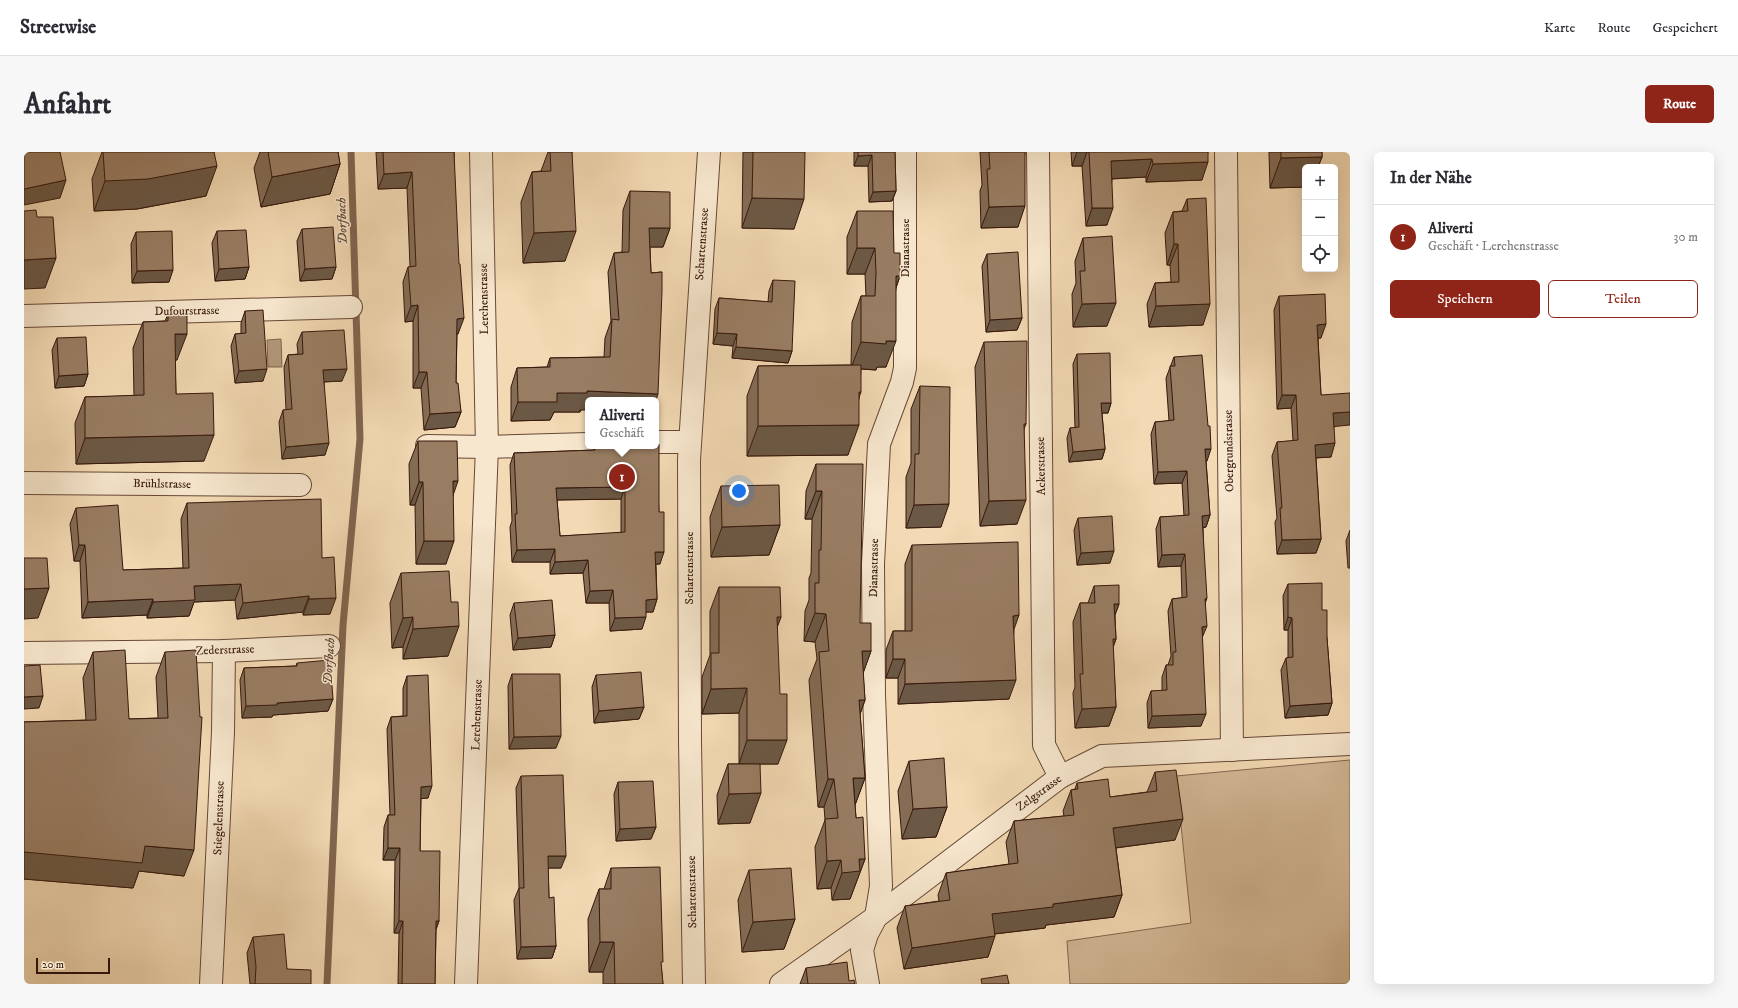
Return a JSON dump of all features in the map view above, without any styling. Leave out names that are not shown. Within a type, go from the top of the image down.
[{"type":"street","name":"Lerchenstrasse","points":[[466,984],[487,447],[481,152]]},
{"type":"street","name":"Schartenstrasse","points":[[694,984],[690,733],[690,442],[708,152]]},
{"type":"street","name":"Dianastrasse","points":[[868,984],[862,950],[867,934],[876,917],[881,886],[874,695],[874,564],[879,444],[902,382],[905,368],[905,152]]},
{"type":"street","name":"Ackerstrasse","points":[[1038,152],[1044,745],[1060,777]]},
{"type":"street","name":"Obergrundstrasse","points":[[1226,152],[1232,750]]},
{"type":"street","name":"Dufourstrasse","points":[[24,316],[351,308]]},
{"type":"street","points":[[659,442],[690,442]]},
{"type":"street","points":[[419,446],[487,447],[585,444]]},
{"type":"street","name":"Brühlstrasse","points":[[24,483],[300,485]]},
{"type":"street","name":"Zederstrasse","points":[[24,653],[224,651],[329,646]]},
{"type":"street","name":"Stiegelenstrasse","points":[[211,984],[222,748],[224,651]]},
{"type":"street","name":"Zelgstrasse","points":[[781,984],[876,917],[1060,777],[1102,756],[1350,744]]},
{"type":"shaded area","points":[[281,339],[282,367],[268,367],[267,340]]},
{"type":"shaded area","points":[[1350,760],[1350,984],[1070,984],[1067,941],[1191,923],[1176,776]]},
{"type":"building","points":[[24,152],[60,152],[66,180],[24,189]]},
{"type":"building","points":[[103,152],[214,152],[217,166],[148,179],[105,181]]},
{"type":"building","points":[[268,152],[338,152],[340,164],[272,177]]},
{"type":"building","points":[[383,152],[454,152],[459,264],[464,318],[457,319],[456,383],[458,383],[461,412],[430,414],[427,372],[419,372],[418,305],[411,306],[408,267],[416,266],[412,172],[384,174]]},
{"type":"building","points":[[550,152],[572,152],[576,231],[534,233],[532,172],[551,171]]},
{"type":"building","points":[[753,152],[805,152],[804,199],[752,198]]},
{"type":"building","points":[[858,152],[895,152],[896,191],[873,192],[872,155],[858,156]]},
{"type":"building","points":[[989,152],[1025,152],[1025,206],[989,207],[987,169],[990,169]]},
{"type":"building","points":[[1089,152],[1208,152],[1208,162],[1153,164],[1152,159],[1111,161],[1113,208],[1092,208]]},
{"type":"building","points":[[1281,152],[1322,152],[1322,157],[1281,158]]},
{"type":"building","points":[[630,191],[670,192],[670,228],[649,228],[651,273],[662,272],[658,394],[587,391],[587,393],[557,393],[557,402],[518,402],[517,368],[550,367],[550,358],[610,357],[612,319],[619,320],[614,253],[629,252]]},
{"type":"building","points":[[1206,198],[1210,304],[1156,306],[1155,283],[1179,282],[1178,244],[1174,244],[1173,212],[1188,211],[1187,199]]},
{"type":"building","points":[[36,210],[37,217],[53,217],[56,258],[24,260],[24,211]]},
{"type":"building","points":[[857,211],[893,211],[894,253],[900,253],[900,276],[896,276],[896,341],[886,341],[886,344],[861,342],[861,296],[875,296],[876,273],[875,248],[857,248]]},
{"type":"building","points":[[333,227],[336,267],[305,269],[302,229]]},
{"type":"building","points":[[246,230],[249,267],[219,269],[217,231]]},
{"type":"building","points":[[172,231],[173,270],[137,271],[136,232]]},
{"type":"building","points":[[1112,236],[1116,303],[1082,304],[1080,271],[1085,271],[1083,238]]},
{"type":"building","points":[[1018,252],[1022,318],[990,320],[987,254]]},
{"type":"building","points":[[773,280],[795,281],[792,351],[736,347],[737,334],[717,333],[719,298],[772,302]]},
{"type":"building","points":[[1325,294],[1326,324],[1317,325],[1321,395],[1350,393],[1350,412],[1333,413],[1335,443],[1315,445],[1321,539],[1282,540],[1280,508],[1282,508],[1277,442],[1298,440],[1296,395],[1282,395],[1279,296]]},
{"type":"building","points":[[263,310],[267,369],[239,371],[235,334],[246,333],[245,311]]},
{"type":"building","points":[[187,313],[187,334],[175,334],[176,394],[213,393],[214,435],[85,438],[85,397],[144,395],[143,322],[168,321],[168,314]]},
{"type":"building","points":[[344,330],[347,369],[323,370],[329,443],[286,447],[283,410],[292,409],[288,355],[303,354],[302,332]]},
{"type":"building","points":[[86,337],[88,374],[59,376],[57,338]]},
{"type":"building","points":[[1027,341],[1026,424],[1024,424],[1026,500],[989,501],[984,342]]},
{"type":"building","points":[[1110,353],[1111,403],[1101,403],[1105,449],[1073,452],[1070,428],[1079,427],[1077,354]]},
{"type":"building","points":[[1202,355],[1211,449],[1205,449],[1210,515],[1202,516],[1207,598],[1205,599],[1207,626],[1202,627],[1206,714],[1152,716],[1151,691],[1167,690],[1166,665],[1173,665],[1173,652],[1176,652],[1172,599],[1187,597],[1185,554],[1162,555],[1160,517],[1189,515],[1187,471],[1158,472],[1155,422],[1174,420],[1170,366],[1175,366],[1174,357]]},
{"type":"building","points":[[861,365],[859,425],[758,426],[758,366]]},
{"type":"building","points":[[920,386],[950,387],[949,504],[914,505],[915,454],[919,454]]},
{"type":"building","points":[[418,441],[457,441],[458,481],[453,481],[454,541],[424,541],[423,482],[419,482]]},
{"type":"building","points":[[659,449],[659,512],[664,512],[664,552],[655,552],[657,599],[646,600],[646,617],[615,618],[613,590],[590,591],[588,560],[555,562],[555,549],[517,550],[514,453]],"holes":[[[625,487],[625,532],[560,536],[556,488]]]},
{"type":"building","points":[[816,464],[863,464],[860,623],[871,623],[871,651],[862,651],[865,700],[859,700],[865,778],[853,778],[856,818],[863,817],[865,859],[859,859],[860,871],[842,873],[841,860],[827,861],[825,819],[838,818],[834,779],[828,779],[819,652],[829,651],[826,614],[815,613],[815,583],[819,583],[819,550],[821,550],[822,491],[816,491]]},
{"type":"building","points":[[779,485],[780,525],[722,527],[721,486]]},
{"type":"building","points":[[321,499],[322,558],[334,557],[336,598],[309,599],[309,596],[243,603],[241,584],[194,586],[195,600],[153,602],[153,599],[88,602],[85,545],[79,545],[76,508],[118,505],[123,570],[189,568],[187,503]]},
{"type":"building","points":[[1112,516],[1114,551],[1081,553],[1078,518]]},
{"type":"building","points":[[1018,542],[1019,615],[1013,616],[1016,680],[905,684],[905,659],[893,659],[893,631],[912,631],[912,545]]},
{"type":"building","points":[[24,558],[47,558],[49,588],[24,589]]},
{"type":"building","points":[[449,571],[451,602],[458,602],[459,626],[413,629],[413,617],[403,618],[401,573]]},
{"type":"building","points":[[1322,583],[1322,610],[1327,610],[1327,638],[1332,703],[1290,706],[1286,658],[1293,657],[1292,618],[1288,617],[1288,584]]},
{"type":"building","points":[[1119,585],[1119,604],[1114,604],[1116,639],[1113,639],[1116,707],[1082,709],[1080,674],[1083,674],[1080,603],[1095,603],[1094,586]]},
{"type":"building","points":[[719,587],[780,587],[781,617],[777,617],[780,694],[787,694],[787,740],[747,740],[747,688],[711,689],[711,653],[719,653]]},
{"type":"building","points":[[552,600],[555,635],[518,638],[514,603]]},
{"type":"building","points":[[125,650],[129,719],[168,718],[165,652],[196,650],[200,717],[202,717],[194,850],[145,846],[142,863],[24,852],[24,722],[96,720],[93,652]]},
{"type":"building","points":[[330,660],[333,699],[277,703],[277,705],[246,706],[244,668],[297,666],[297,663]]},
{"type":"building","points":[[40,665],[43,696],[24,697],[24,666]]},
{"type":"building","points":[[641,672],[644,707],[599,711],[596,675]]},
{"type":"building","points":[[512,674],[560,674],[561,736],[514,737]]},
{"type":"building","points":[[428,675],[432,786],[421,787],[420,851],[440,851],[439,921],[436,921],[435,984],[402,984],[403,921],[399,921],[400,848],[388,848],[388,815],[395,815],[391,717],[407,716],[407,676]]},
{"type":"building","points":[[944,758],[947,807],[913,809],[909,761]]},
{"type":"building","points":[[728,764],[760,764],[761,793],[729,794]]},
{"type":"building","points":[[1176,770],[1183,819],[1113,828],[1122,895],[1053,904],[1053,907],[992,914],[995,936],[912,948],[905,906],[950,900],[946,873],[1018,863],[1014,821],[1074,815],[1071,790],[1078,789],[1077,783],[1108,779],[1110,797],[1157,791],[1155,772]]},
{"type":"building","points":[[563,775],[566,856],[548,856],[549,898],[554,897],[556,946],[521,947],[519,888],[524,888],[521,776]]},
{"type":"building","points":[[653,781],[656,827],[620,829],[618,782]]},
{"type":"building","points":[[660,867],[663,962],[661,962],[663,984],[615,984],[614,942],[600,942],[599,889],[611,889],[611,868]]},
{"type":"building","points":[[791,868],[795,919],[753,922],[749,870]]},
{"type":"building","points":[[284,934],[287,969],[311,970],[311,984],[255,984],[256,967],[253,937]]},
{"type":"building","points":[[847,962],[849,981],[854,980],[855,984],[808,984],[806,968]]},
{"type":"building","points":[[1007,975],[1009,984],[982,984],[981,979]]},
{"type":"waterway","name":"Dorfbach","points":[[327,984],[343,625],[360,439],[351,152]]},
{"type":"place","name":"Aliverti","points":[[622,477]]}]
